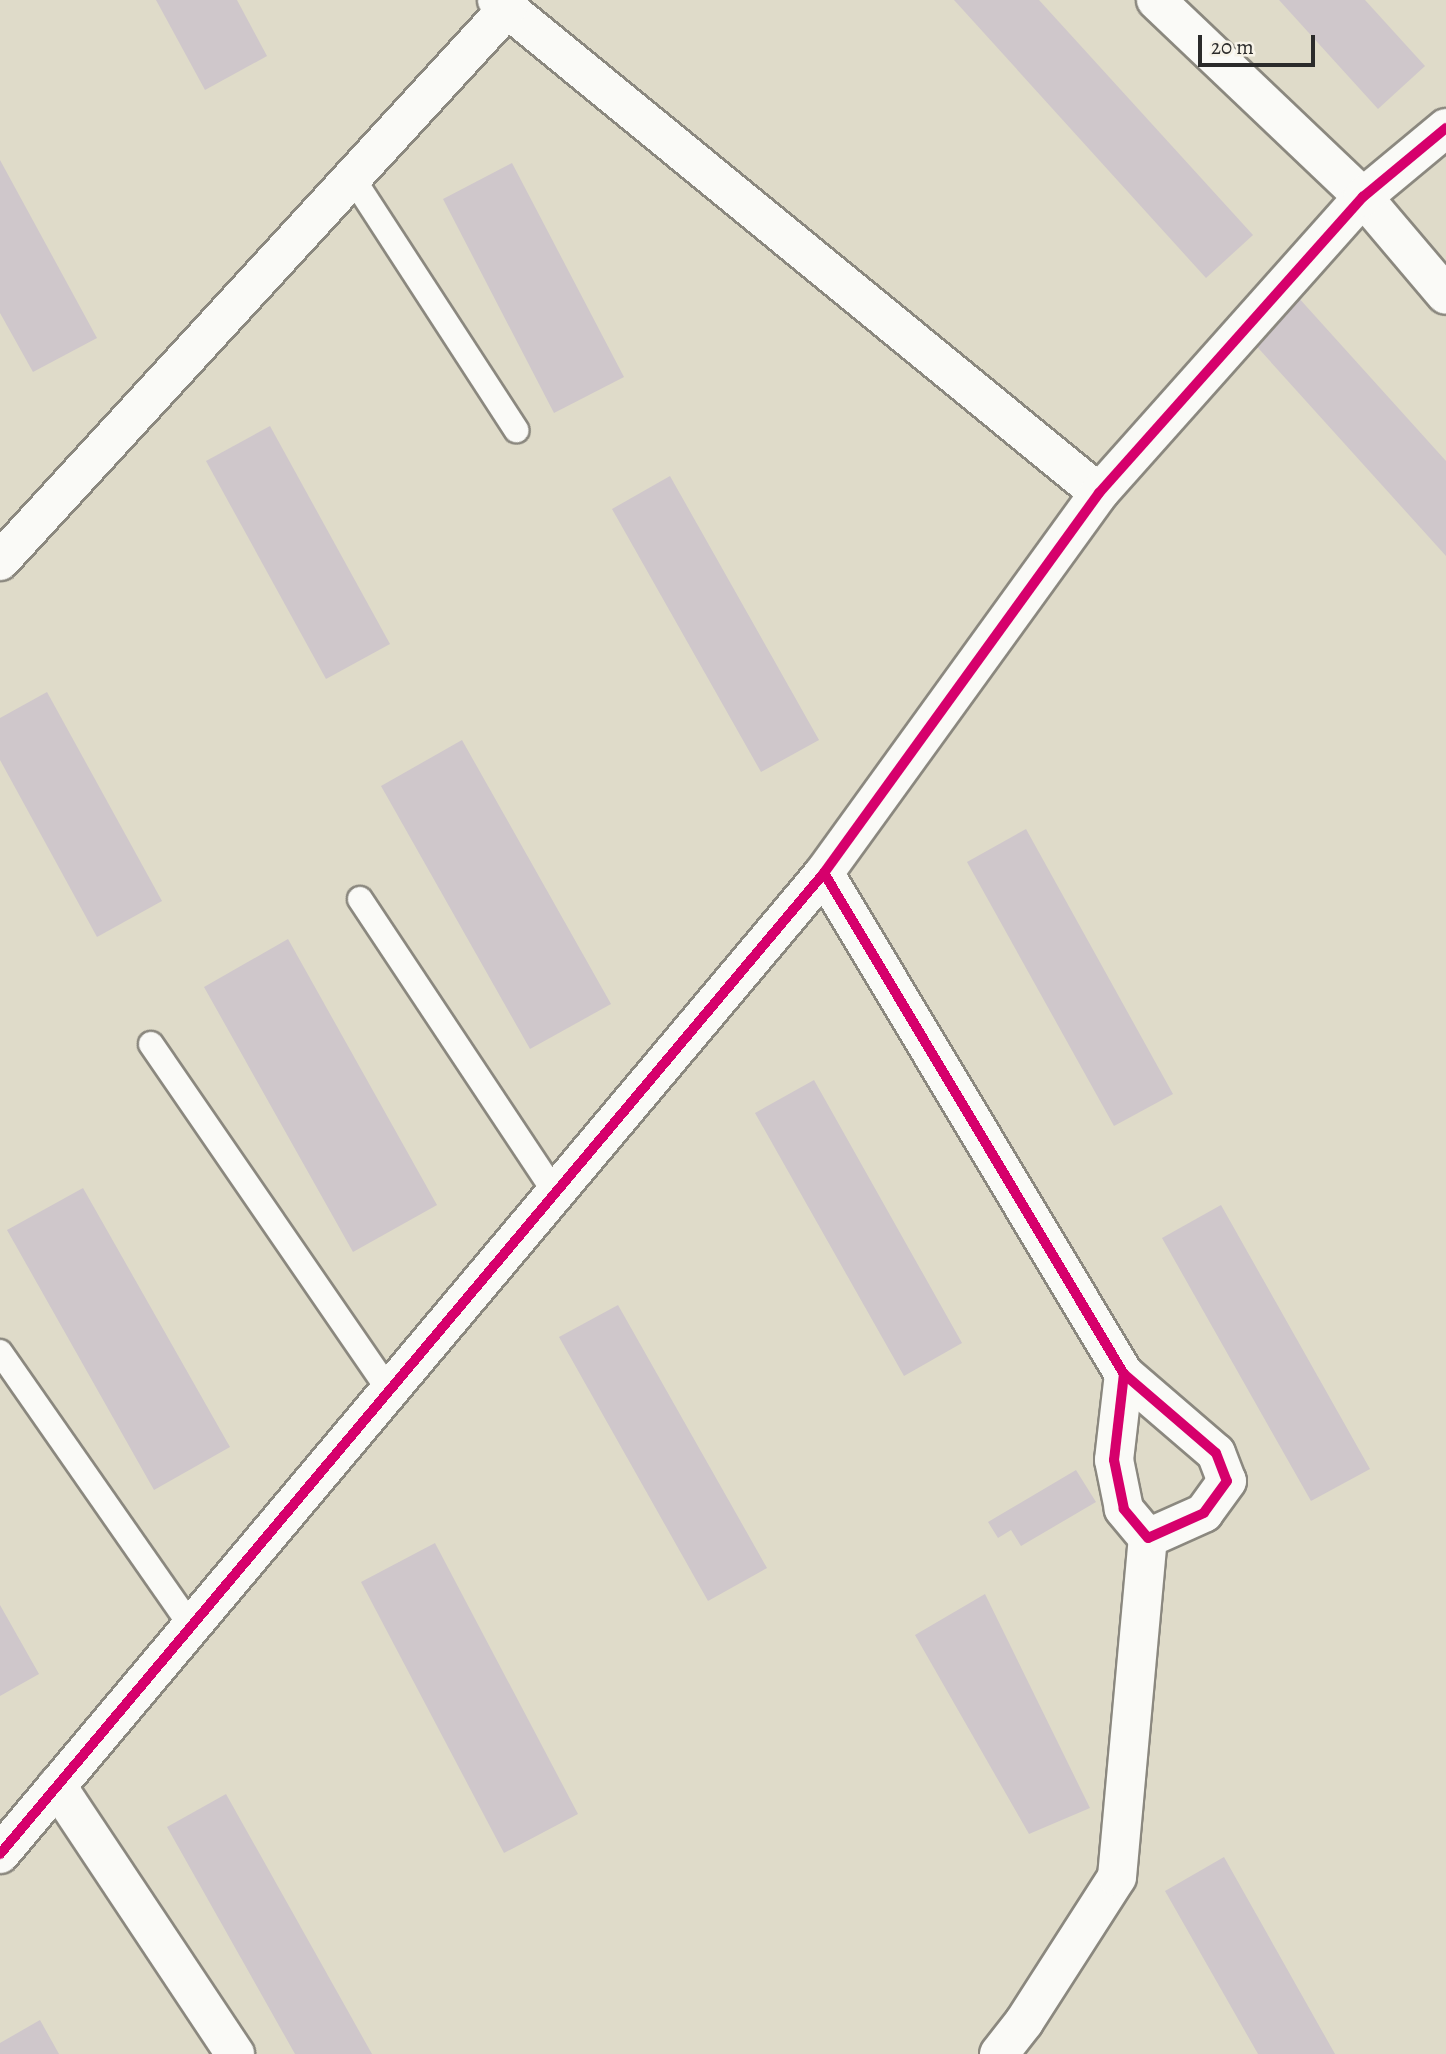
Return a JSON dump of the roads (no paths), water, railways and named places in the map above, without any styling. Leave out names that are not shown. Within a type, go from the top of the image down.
[{"type":"street","points":[[1156,0],[1363,197],[1446,295]]},
{"type":"street","points":[[0,562],[352,177],[502,5],[1099,493]]},
{"type":"street","points":[[0,1854],[824,873],[1099,493],[1363,197],[1446,128]]},
{"type":"street","points":[[824,873],[1124,1374],[1216,1453],[1227,1480],[1205,1513],[1149,1538]]},
{"type":"street","points":[[999,2054],[1024,2022],[1117,1877],[1149,1538],[1124,1509],[1114,1460],[1124,1374]]},
{"type":"street","points":[[57,1786],[235,2054]]},
{"type":"lane","points":[[352,177],[516,430]]},
{"type":"lane","points":[[360,899],[555,1193]]},
{"type":"lane","points":[[151,1044],[389,1390]]},
{"type":"lane","points":[[0,1352],[191,1626]]}]
